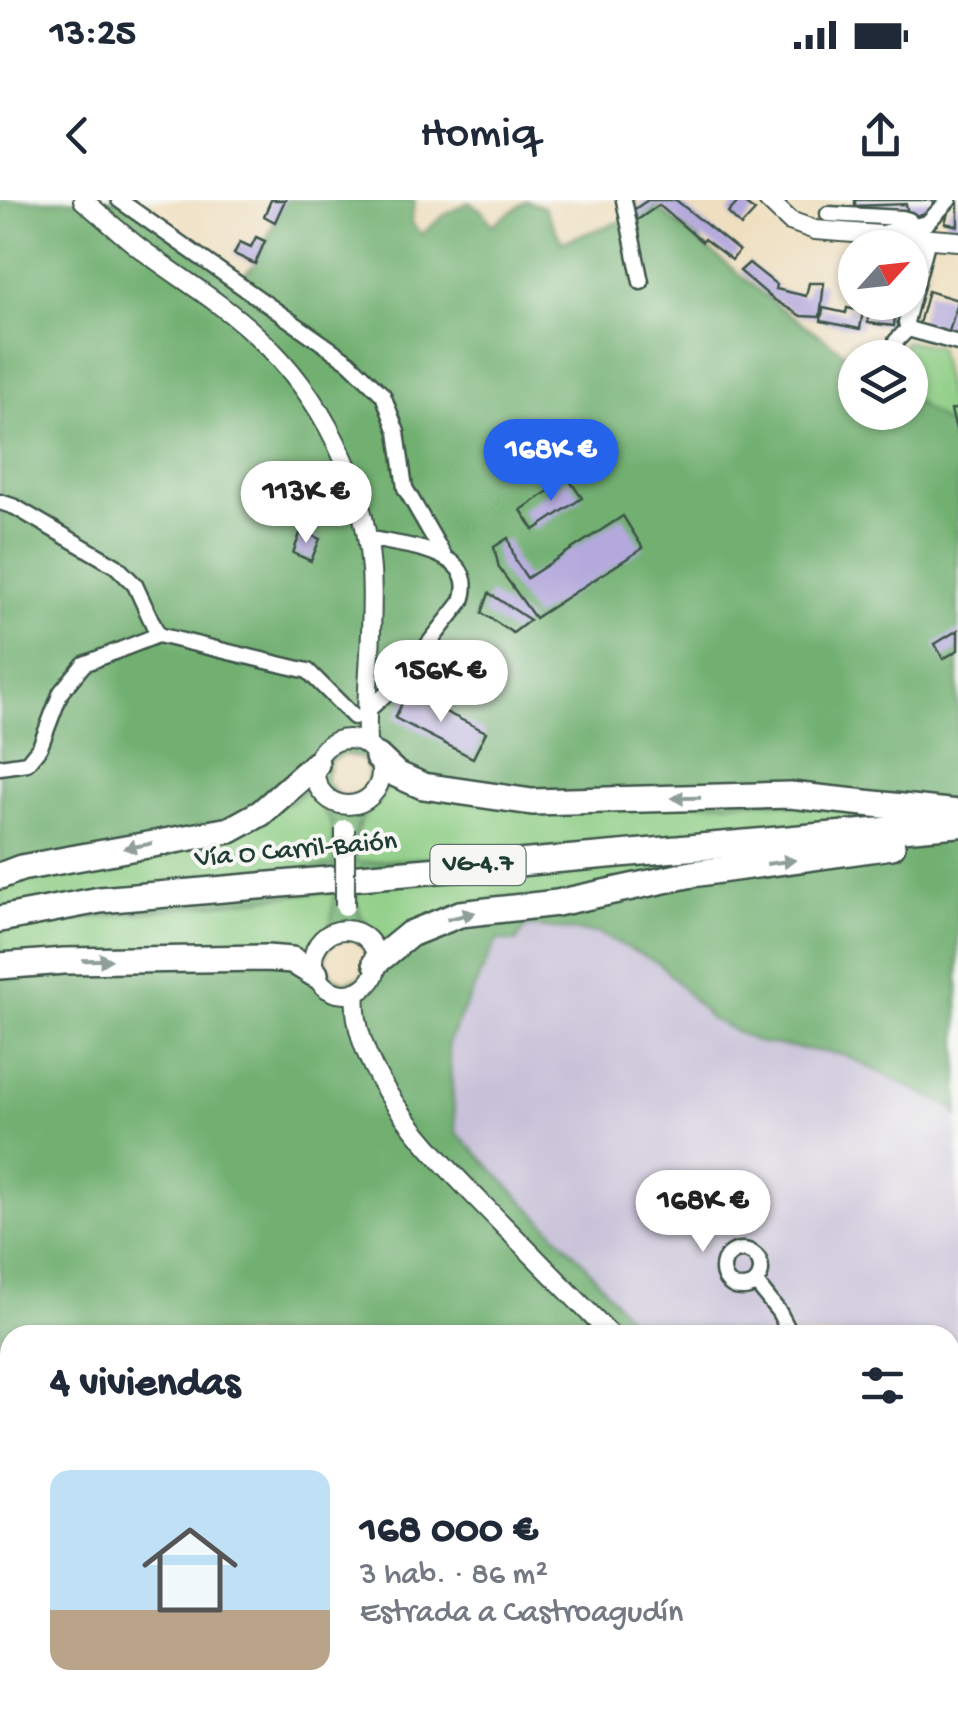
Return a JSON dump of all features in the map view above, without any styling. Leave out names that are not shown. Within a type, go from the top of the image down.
[{"type":"highway","points":[[373,751],[396,774],[422,786],[532,802],[790,795],[958,812]]},
{"type":"highway","points":[[0,876],[21,868],[230,830],[262,813],[316,764]]},
{"type":"highway","name":"Vía O Carril-Baión","points":[[0,919],[100,900],[958,824]]},
{"type":"highway","points":[[376,962],[410,934],[460,914],[556,903],[692,874],[958,837]]},
{"type":"highway","points":[[0,966],[64,961],[266,958],[292,960],[315,974]]},
{"type":"main road","points":[[83,200],[258,336],[292,372],[342,452],[360,505],[371,566],[372,632],[362,708],[380,777],[372,795],[364,801],[344,804],[334,801],[318,786],[316,764],[362,708]]},
{"type":"main road","points":[[768,200],[790,221],[815,230],[838,232]]},
{"type":"main road","points":[[928,239],[958,241]]},
{"type":"main road","points":[[336,742],[358,740],[373,751]]},
{"type":"main road","points":[[344,804],[347,930]]},
{"type":"main road","points":[[347,930],[364,937],[375,952],[376,962],[371,980],[356,992],[346,994],[328,989],[315,974],[313,956],[329,934],[347,930]]},
{"type":"main road","points":[[356,992],[354,1012],[372,1062],[418,1136],[600,1325]]},
{"type":"street","points":[[624,200],[641,282]]},
{"type":"street","points":[[119,201],[350,362],[382,394],[397,432],[405,488],[444,556]]},
{"type":"street","points":[[890,230],[927,223],[942,204]]},
{"type":"street","points":[[828,214],[902,218],[911,225]]},
{"type":"street","points":[[907,320],[908,329]]},
{"type":"street","points":[[908,329],[958,344]]},
{"type":"street","points":[[897,340],[908,329]]},
{"type":"street","points":[[0,502],[116,566],[135,585],[158,634]]},
{"type":"street","points":[[0,767],[27,764],[40,747],[61,692],[84,664],[158,634],[308,670],[362,708],[397,684],[462,601],[466,590],[465,577],[458,565],[444,556],[366,538]]},
{"type":"street","points":[[756,1283],[786,1325]]},
{"type":"shaded area","points":[[525,926],[598,933],[660,964],[711,1019],[757,1042],[844,1055],[954,1109],[958,1117],[958,1325],[634,1325],[583,1262],[456,1132],[448,1043],[497,940]]},
{"type":"green space","points":[[0,200],[120,200],[237,281],[255,264],[285,200],[415,200],[411,222],[421,235],[443,216],[469,202],[484,212],[492,225],[526,201],[544,207],[562,242],[658,208],[779,307],[838,348],[838,430],[928,430],[928,411],[958,432],[958,1117],[954,1109],[844,1055],[757,1042],[711,1019],[660,964],[598,933],[526,926],[516,942],[497,940],[448,1043],[456,1132],[583,1262],[634,1325],[0,1325],[0,958],[303,953],[331,923],[335,890],[0,931],[0,909],[334,865],[332,824],[309,788],[292,801],[0,885]],"holes":[[[342,754],[362,758],[369,772],[366,787],[355,796],[339,796],[326,781],[330,761]],[[386,777],[667,804],[795,800],[869,812],[846,825],[356,863],[357,828],[380,800]],[[809,848],[406,934],[384,948],[376,932],[362,918],[356,887]],[[347,937],[367,953],[364,971],[360,977],[346,982],[332,977],[324,959],[329,946]]]},
{"type":"green space","points":[[928,344],[938,346],[958,428],[958,475],[924,430],[928,430]]},
{"type":"green space","points":[[386,776],[731,798],[871,812],[846,825],[356,863],[360,826]]},
{"type":"green space","points":[[309,787],[332,824],[334,866],[0,909],[0,885],[292,801]]},
{"type":"green space","points":[[810,848],[384,949],[363,921],[355,887]]},
{"type":"green space","points":[[336,890],[331,923],[303,953],[0,958],[0,931]]},
{"type":"building","points":[[271,200],[285,200],[275,222],[264,216]]},
{"type":"building","points":[[648,200],[676,200],[739,251],[732,260],[704,239],[702,242],[659,205],[633,223],[629,213]]},
{"type":"building","points":[[740,200],[755,211],[741,226],[728,213]]},
{"type":"building","points":[[855,200],[933,200],[936,210],[915,216],[908,215],[906,204],[855,206]]},
{"type":"building","points":[[958,203],[958,226],[945,223],[949,209]]},
{"type":"building","points":[[256,237],[265,241],[255,264],[234,254],[240,242],[251,247]]},
{"type":"building","points":[[749,263],[777,285],[776,289],[806,296],[809,283],[824,283],[820,317],[801,316],[773,299],[740,271]]},
{"type":"building","points":[[928,291],[958,300],[949,332],[919,324],[920,320],[928,320]]},
{"type":"building","points":[[823,308],[838,311],[838,320],[862,320],[860,329],[821,321]]},
{"type":"building","points":[[868,320],[894,320],[894,326]]},
{"type":"building","points":[[958,408],[958,433],[957,433],[951,410]]},
{"type":"building","points":[[568,478],[582,498],[534,530],[521,510]]},
{"type":"building","points":[[623,516],[643,548],[535,618],[499,568],[494,547],[508,538],[516,562],[527,578]]},
{"type":"building","points":[[301,531],[320,539],[311,561],[293,553]]},
{"type":"building","points":[[489,593],[530,620],[513,633],[482,613]]},
{"type":"building","points":[[958,630],[958,650],[943,659],[935,644]]},
{"type":"building","points":[[407,693],[486,732],[473,758],[395,718]]},
{"type":"building","points":[[718,1196],[734,1226],[721,1233],[705,1204]]}]
